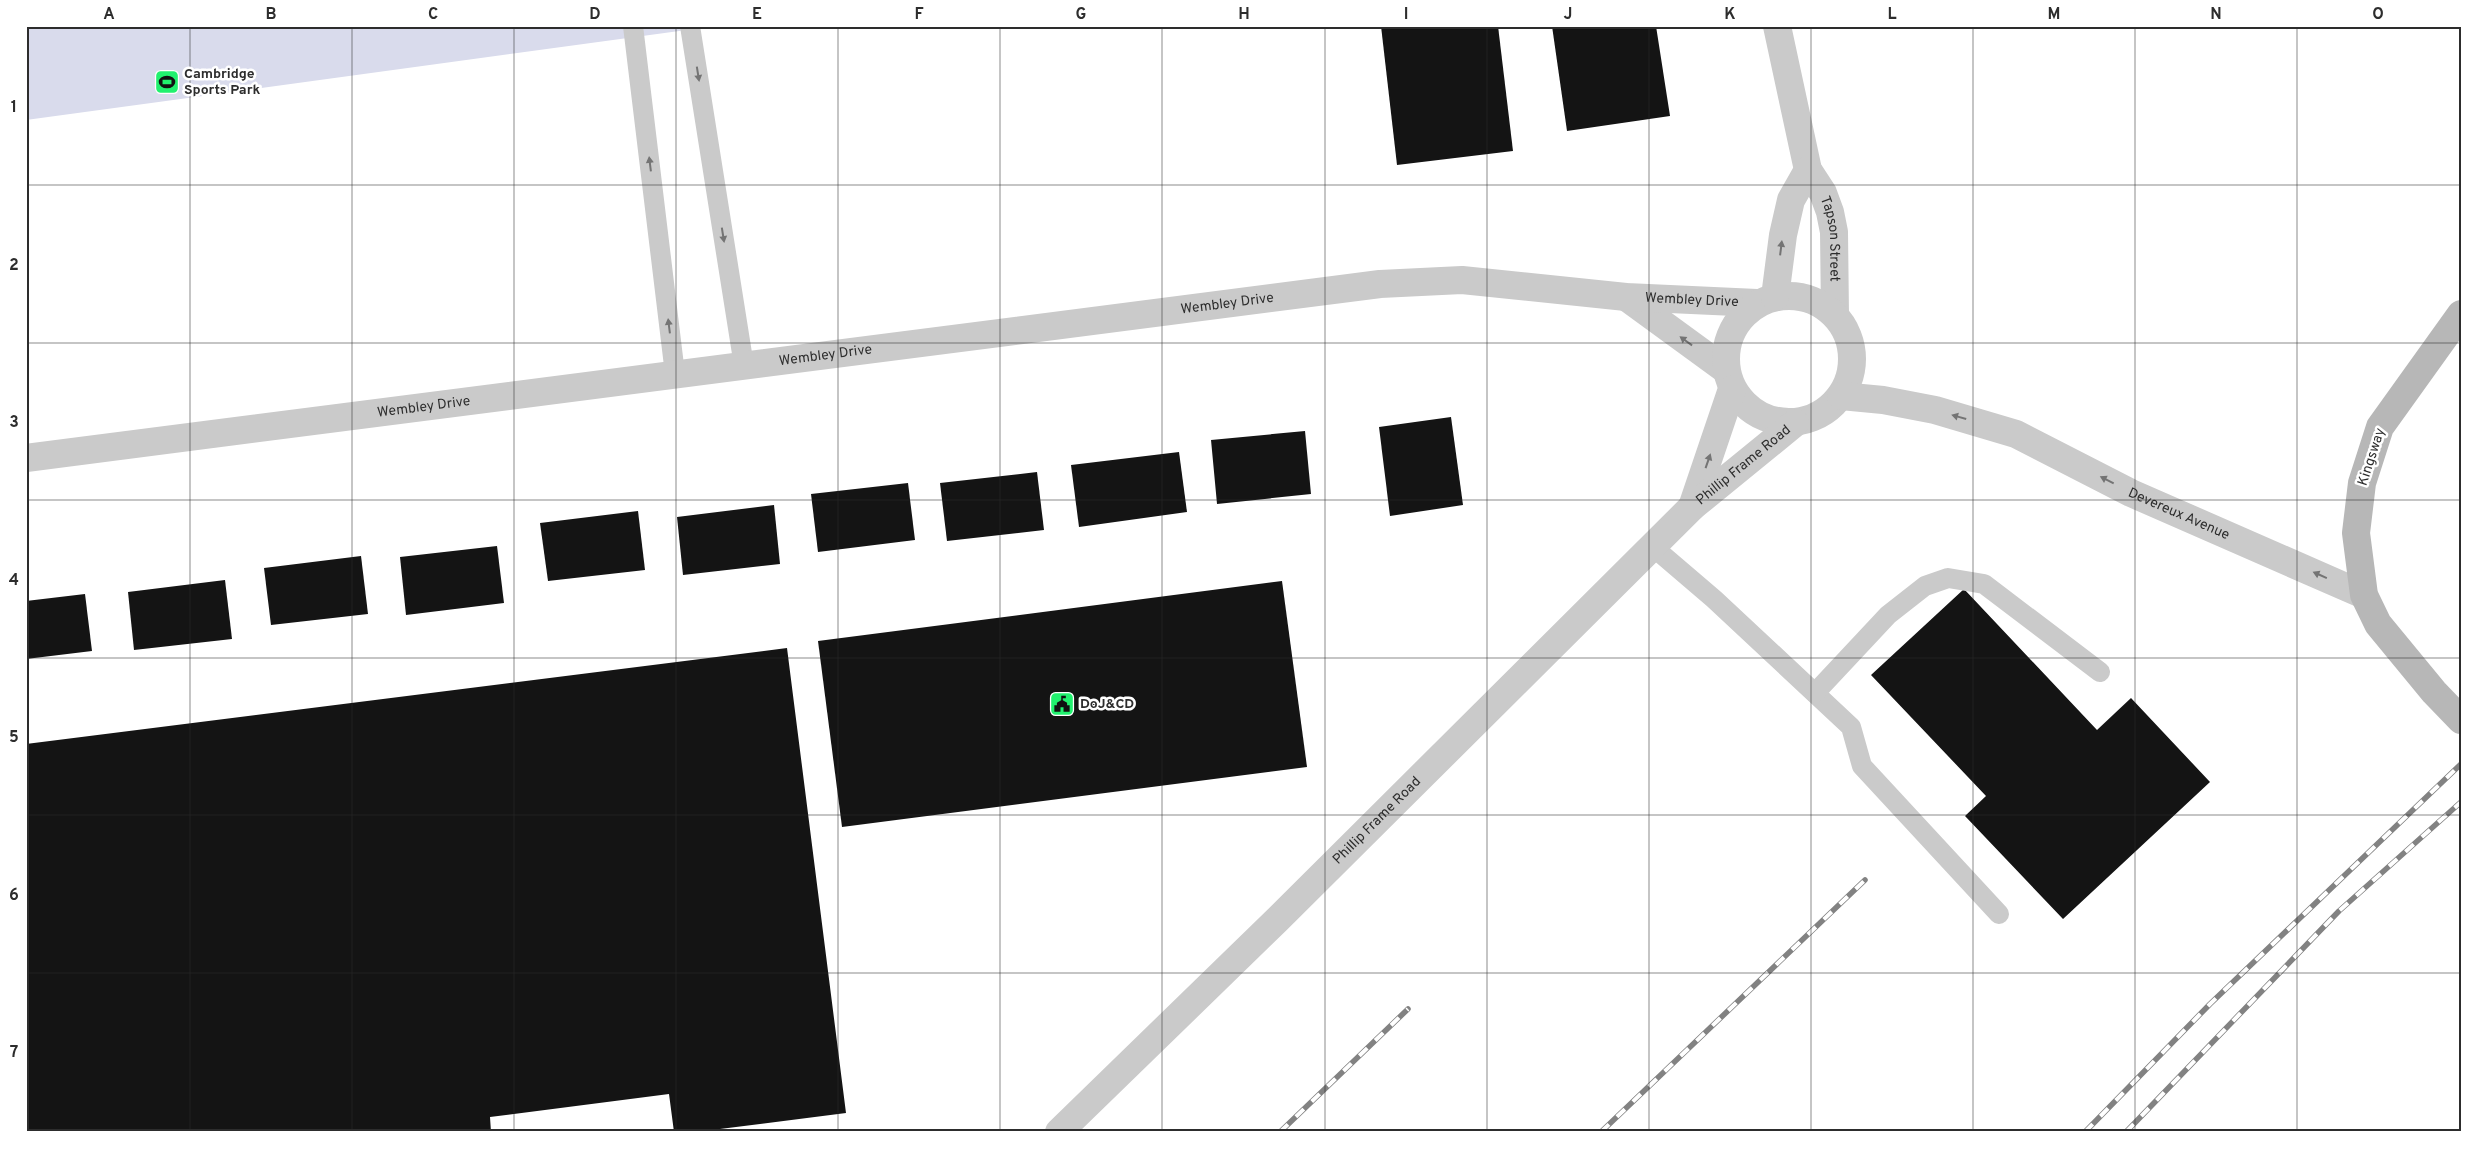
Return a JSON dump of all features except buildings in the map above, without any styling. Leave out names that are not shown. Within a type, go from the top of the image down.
[{"type":"main road","name":"Kingsway","points":[[2364,595],[2356,533],[2362,483],[2380,427],[2461,314]]},
{"type":"main road","points":[[2364,595],[2378,624],[2434,692],[2461,720]]},
{"type":"street","name":"Tapson Street","points":[[1777,26],[1808,170],[1823,193],[1830,212],[1834,232],[1835,315]]},
{"type":"street","name":"Tapson Street","points":[[1766,300],[1791,200],[1808,170]]},
{"type":"street","name":"Wembley Drive","points":[[26,458],[1380,284],[1462,280],[1626,297],[1766,300]]},
{"type":"street","points":[[1797,296],[1818,303],[1835,315],[1847,333],[1852,354],[1851,376],[1841,396],[1829,409],[1813,418],[1795,423],[1777,422],[1759,416],[1743,404],[1729,379],[1725,350],[1731,331],[1742,316],[1766,300],[1797,296]]},
{"type":"street","name":"Wembley Drive","points":[[1626,297],[1729,379]]},
{"type":"street","name":"Phillip Frame Road","points":[[1692,507],[1729,379]]},
{"type":"street","name":"Devereux Avenue","points":[[1841,396],[1883,400],[1935,410],[2016,434],[2131,492],[2364,595]]},
{"type":"street","name":"Phillip Frame Road","points":[[1059,1132],[1278,918],[1692,507],[1795,423]]},
{"type":"lane","points":[[633,26],[675,374]]},
{"type":"lane","points":[[690,26],[744,366]]},
{"type":"lane","points":[[1652,546],[1714,598],[1851,727],[1862,766],[1999,914]]},
{"type":"lane","points":[[1815,693],[1888,615],[1925,586],[1948,578],[1984,584],[2100,672]]},
{"type":"shaded area","name":"Cambridge Sports Park","points":[[26,26],[716,26],[26,120]]},
{"type":"railway","points":[[2085,1132],[2210,1004],[2461,764]]},
{"type":"railway","points":[[2126,1132],[2339,911],[2461,802]]},
{"type":"railway","points":[[1601,1132],[1865,880]]},
{"type":"railway","points":[[1280,1132],[1408,1009]]},
{"type":"place","name":"Cambridge Sports Park","points":[[167,82]]},
{"type":"place","name":"DoJ&CD","points":[[1062,704]]}]
